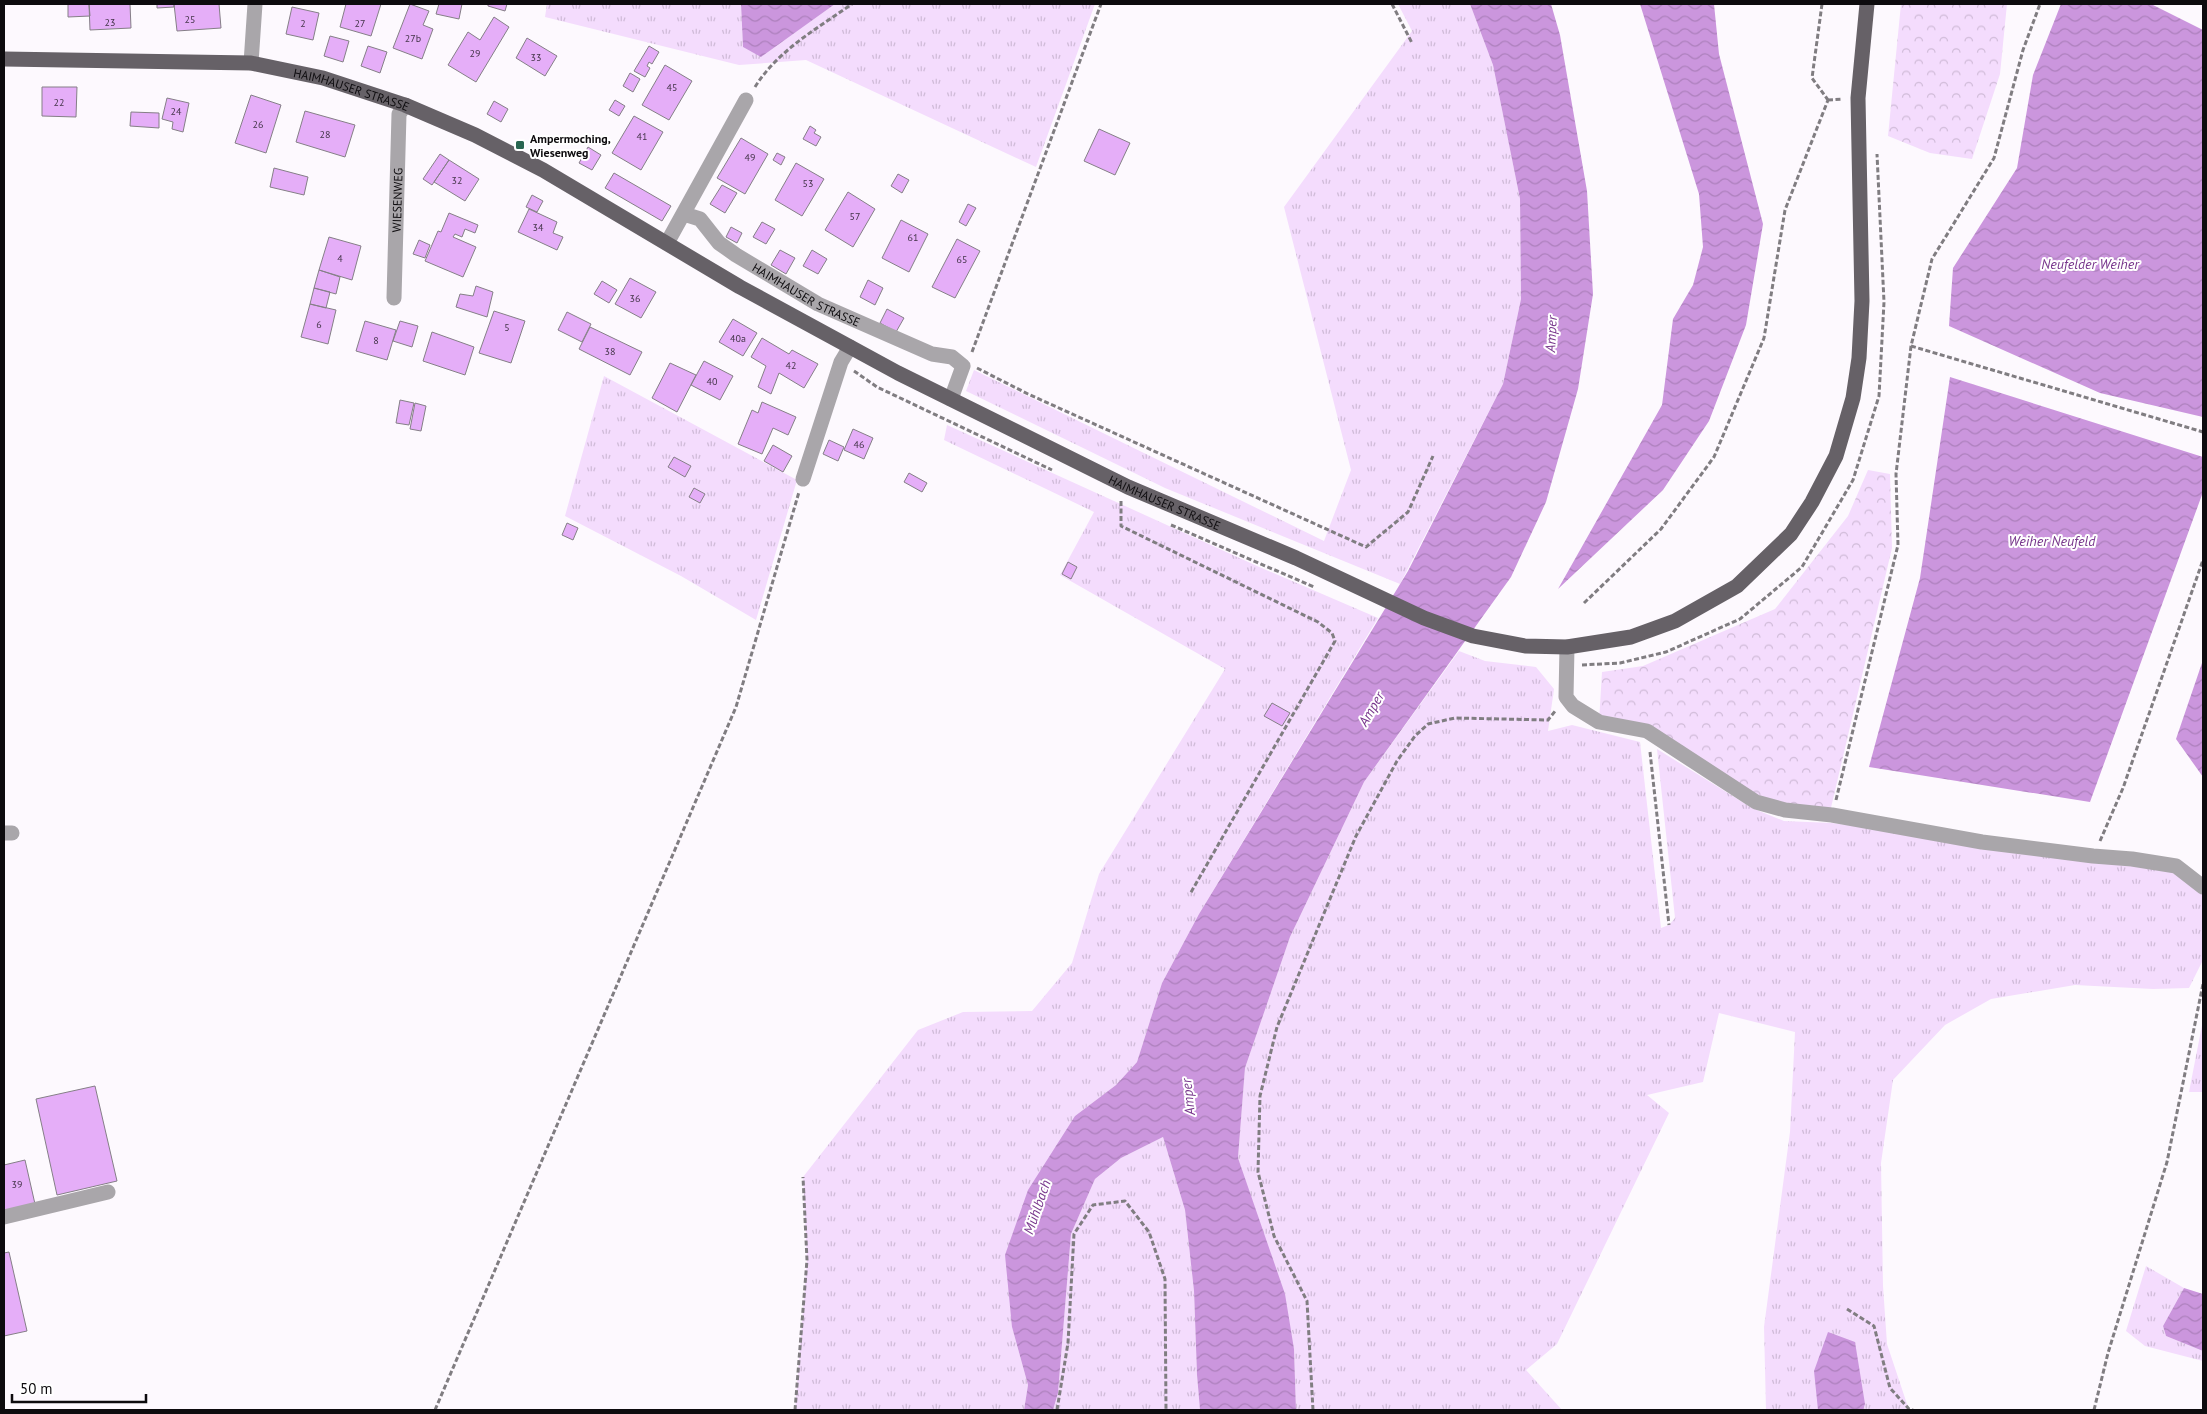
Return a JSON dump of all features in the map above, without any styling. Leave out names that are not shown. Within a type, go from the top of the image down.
[{"type":"main road","name":"HAIMHAUSER STRASSE","points":[[4,59],[251,62],[323,78],[405,105],[475,135],[543,170],[740,287],[850,347],[1128,487],[1296,558],[1424,618],[1473,636],[1525,646],[1567,647],[1631,637],[1649,631],[1675,621],[1737,586],[1791,534],[1812,502],[1836,456],[1853,398],[1860,358],[1862,301],[1858,98],[1867,4]]},
{"type":"street","points":[[251,62],[255,4]]},
{"type":"street","points":[[667,243],[746,100]]},
{"type":"street","name":"WIESENWEG","points":[[394,298],[399,114],[405,105]]},
{"type":"street","name":"HAIMHAUSER STRASSE","points":[[684,214],[700,219],[719,243],[736,255],[818,304],[932,354],[952,358],[963,366]]},
{"type":"street","points":[[804,479],[841,362],[850,347]]},
{"type":"street","points":[[951,399],[963,366]]},
{"type":"street","points":[[1567,647],[1565,665],[1566,698],[1573,706],[1599,722],[1647,731],[1756,802],[1785,810],[1832,815],[1982,842],[2093,856],[2132,858],[2176,866],[2203,887]]},
{"type":"street","points":[[4,1217],[108,1192]]},
{"type":"path","points":[[746,100],[763,74],[786,51],[852,4]]},
{"type":"path","points":[[972,352],[1101,4]]},
{"type":"path","points":[[1392,4],[1412,43]]},
{"type":"path","points":[[1584,603],[1660,529],[1714,457],[1764,338],[1785,210],[1828,100],[1812,78],[1822,4]]},
{"type":"path","points":[[1832,815],[1898,545],[1896,474],[1911,346],[1932,259],[1994,158],[2023,50],[2040,4]]},
{"type":"path","points":[[1565,665],[1620,663],[1666,652],[1740,619],[1802,567],[1853,480],[1879,396],[1884,302],[1877,149]]},
{"type":"path","points":[[1911,346],[2203,432]]},
{"type":"path","points":[[963,366],[970,364],[1028,394],[1366,547],[1408,512],[1433,456]]},
{"type":"path","points":[[434,1410],[736,707],[804,479]]},
{"type":"path","points":[[1128,487],[1120,501],[1121,526],[1318,622],[1332,633],[1335,641],[1190,894]]},
{"type":"path","points":[[2093,856],[2123,788],[2203,560]]},
{"type":"path","points":[[1313,1410],[1307,1301],[1274,1236],[1258,1172],[1260,1096],[1277,1027],[1356,836],[1397,761],[1415,736],[1428,724],[1455,718],[1548,720],[1566,698]]},
{"type":"path","points":[[1647,731],[1669,925]]},
{"type":"path","points":[[2094,1410],[2108,1352],[2166,1162],[2203,984]]},
{"type":"path","points":[[795,1410],[808,1260],[803,1177]]},
{"type":"path","points":[[1057,1410],[1068,1343],[1074,1234],[1093,1205],[1124,1201],[1149,1232],[1165,1279],[1166,1410]]},
{"type":"path","points":[[1847,1309],[1874,1326],[1890,1388],[1913,1410]]},
{"type":"green space","points":[[547,4],[741,4],[743,47],[761,56],[835,4],[1095,4],[1036,167],[806,60],[739,65],[545,17]]},
{"type":"green space","points":[[1398,4],[1470,4],[1493,65],[1520,199],[1521,299],[1503,384],[1400,584],[1165,488],[966,391],[974,370],[1324,541],[1351,470],[1284,207],[1412,31]]},
{"type":"green space","points":[[1901,4],[2007,4],[2000,74],[1972,159],[1930,153],[1888,136]]},
{"type":"green space","points":[[604,376],[797,480],[756,620],[681,576],[565,516]]},
{"type":"green space","points":[[947,425],[1257,566],[1378,618],[1199,914],[1162,983],[1137,1062],[1116,1085],[1075,1116],[1012,1327],[1028,1385],[1024,1410],[795,1410],[807,1260],[803,1177],[918,1030],[963,1012],[1032,1011],[1072,963],[1099,874],[1225,669],[1060,575],[1094,512],[944,440]]},
{"type":"green space","points":[[1868,470],[1890,474],[1892,548],[1830,812],[1747,796],[1643,724],[1599,722],[1602,672],[1643,666],[1775,609],[1848,516]]},
{"type":"green space","points":[[1459,651],[1485,661],[1536,667],[1554,689],[1548,731],[1572,725],[1640,742],[1661,928],[1669,925],[1675,918],[1657,749],[1752,808],[1784,821],[1832,823],[2136,863],[2172,872],[2203,895],[2203,960],[2189,988],[2153,989],[2075,985],[1991,999],[1945,1025],[1893,1080],[1881,1163],[1883,1286],[1887,1344],[1909,1410],[1766,1410],[1764,1327],[1790,1132],[1795,1032],[1719,1013],[1703,1082],[1647,1095],[1669,1113],[1557,1344],[1526,1370],[1562,1410],[1296,1410],[1294,1349],[1238,1158],[1245,1068],[1290,937],[1364,782]]},
{"type":"green space","points":[[2203,1020],[2203,1092],[2189,1092]]},
{"type":"green space","points":[[1163,1137],[1185,1210],[1194,1291],[1200,1410],[1053,1410],[1058,1393],[1071,1234],[1095,1179],[1121,1158]]},
{"type":"green space","points":[[2146,1266],[2184,1288],[2163,1326],[2166,1336],[2203,1351],[2203,1361],[2145,1346],[2126,1331]]},
{"type":"water","points":[[741,4],[835,4],[761,57],[743,47]]},
{"type":"water","points":[[1470,4],[1551,4],[1560,35],[1587,191],[1593,294],[1578,389],[1546,502],[1511,577],[1364,782],[1290,937],[1245,1068],[1238,1158],[1285,1294],[1294,1349],[1296,1410],[1200,1410],[1194,1291],[1185,1210],[1163,1137],[1121,1158],[1095,1179],[1071,1234],[1058,1393],[1053,1410],[1024,1410],[1028,1385],[1012,1327],[1005,1255],[1028,1190],[1075,1116],[1116,1085],[1137,1062],[1162,983],[1199,914],[1408,571],[1503,384],[1521,299],[1520,199],[1493,65]]},
{"type":"water","points":[[1640,4],[1714,4],[1719,54],[1763,224],[1746,325],[1709,421],[1663,490],[1558,589],[1662,405],[1673,319],[1693,285],[1703,247],[1699,194]]},
{"type":"water","name":"Neufelder Weiher","points":[[2061,4],[2151,4],[2203,30],[2203,417],[2100,393],[1949,326],[1953,268],[2017,168],[2033,75]]},
{"type":"water","name":"Weiher Neufeld","points":[[1950,377],[2203,457],[2203,492],[2090,802],[1869,767],[1920,578]]},
{"type":"water","points":[[2203,660],[2203,777],[2176,739]]},
{"type":"water","points":[[2184,1288],[2203,1294],[2203,1351],[2166,1336],[2163,1326]]},
{"type":"water","points":[[1828,1332],[1855,1342],[1865,1404],[1863,1410],[1818,1410],[1814,1371]]},
{"type":"building","points":[[68,4],[89,4],[90,16],[68,17]]},
{"type":"building","points":[[89,4],[130,4],[131,28],[90,30]]},
{"type":"building","points":[[157,4],[174,4],[174,7],[157,8]]},
{"type":"building","points":[[174,4],[219,4],[221,28],[177,31]]},
{"type":"building","points":[[346,4],[381,4],[371,36],[340,27]]},
{"type":"building","points":[[410,4],[429,11],[423,25],[433,29],[422,59],[393,48]]},
{"type":"building","points":[[439,4],[462,4],[459,19],[436,14]]},
{"type":"building","points":[[488,4],[507,4],[505,11],[488,6]]},
{"type":"building","points":[[292,7],[319,13],[313,40],[286,34]]},
{"type":"building","points":[[494,17],[509,27],[476,82],[448,65],[468,32],[480,40]]},
{"type":"building","points":[[330,36],[349,41],[343,62],[324,56]]},
{"type":"building","points":[[527,38],[557,56],[545,76],[516,58]]},
{"type":"building","points":[[368,46],[387,52],[380,73],[361,66]]},
{"type":"building","points":[[649,46],[659,52],[652,64],[649,62],[647,66],[650,68],[645,77],[634,71]]},
{"type":"building","points":[[665,65],[692,81],[669,120],[642,105]]},
{"type":"building","points":[[630,73],[640,79],[633,92],[623,86]]},
{"type":"building","points":[[42,87],[77,87],[76,117],[42,116]]},
{"type":"building","points":[[251,95],[281,105],[266,153],[235,143]]},
{"type":"building","points":[[167,98],[189,103],[183,132],[172,129],[173,122],[162,119]]},
{"type":"building","points":[[615,100],[625,106],[619,116],[609,110]]},
{"type":"building","points":[[494,101],[508,109],[501,122],[487,114]]},
{"type":"building","points":[[305,111],[355,125],[345,157],[296,142]]},
{"type":"building","points":[[131,112],[159,113],[159,128],[130,126]]},
{"type":"building","points":[[634,116],[663,132],[641,170],[612,153]]},
{"type":"building","points":[[810,126],[816,130],[814,133],[821,137],[816,146],[803,139]]},
{"type":"building","points":[[1099,129],[1130,143],[1115,175],[1084,161]]},
{"type":"building","points":[[741,138],[768,154],[745,194],[717,178]]},
{"type":"building","points":[[588,147],[601,155],[592,170],[579,163]]},
{"type":"building","points":[[777,153],[785,157],[781,165],[773,160]]},
{"type":"building","points":[[440,154],[449,160],[432,185],[423,179]]},
{"type":"building","points":[[449,160],[479,179],[465,201],[434,182]]},
{"type":"building","points":[[796,163],[824,179],[802,216],[775,200]]},
{"type":"building","points":[[274,168],[308,177],[304,195],[270,187]]},
{"type":"building","points":[[614,173],[671,206],[662,221],[605,188]]},
{"type":"building","points":[[898,174],[909,180],[902,193],[891,186]]},
{"type":"building","points":[[722,185],[737,193],[725,213],[710,204]]},
{"type":"building","points":[[848,192],[875,209],[853,247],[825,230]]},
{"type":"building","points":[[532,195],[543,201],[537,212],[526,207]]},
{"type":"building","points":[[968,204],[976,208],[966,226],[959,222]]},
{"type":"building","points":[[529,209],[557,222],[553,233],[563,237],[557,250],[518,232]]},
{"type":"building","points":[[449,213],[478,225],[475,233],[465,229],[462,237],[455,234],[453,237],[476,247],[463,277],[425,261],[438,231],[441,232]]},
{"type":"building","points":[[901,220],[928,234],[909,272],[882,258]]},
{"type":"building","points":[[762,222],[775,229],[766,244],[753,237]]},
{"type":"building","points":[[731,227],[742,233],[737,243],[726,237]]},
{"type":"building","points":[[329,237],[361,246],[352,280],[319,270]]},
{"type":"building","points":[[957,239],[980,251],[955,298],[932,287]]},
{"type":"building","points":[[419,240],[430,245],[425,258],[413,254]]},
{"type":"building","points":[[780,250],[795,258],[786,274],[771,265]]},
{"type":"building","points":[[812,250],[827,259],[818,274],[803,266]]},
{"type":"building","points":[[319,270],[340,277],[336,294],[314,288]]},
{"type":"building","points":[[630,278],[656,292],[641,318],[615,304]]},
{"type":"building","points":[[868,280],[883,288],[875,305],[860,297]]},
{"type":"building","points":[[602,281],[617,290],[609,303],[594,294]]},
{"type":"building","points":[[476,286],[493,292],[487,317],[456,307],[460,294],[473,296]]},
{"type":"building","points":[[314,288],[330,292],[326,308],[310,304]]},
{"type":"building","points":[[310,304],[336,310],[328,344],[301,337]]},
{"type":"building","points":[[887,309],[904,318],[896,332],[880,323]]},
{"type":"building","points":[[494,311],[525,321],[511,363],[479,353]]},
{"type":"building","points":[[567,312],[591,324],[582,342],[558,330]]},
{"type":"building","points":[[733,319],[757,333],[743,356],[719,342]]},
{"type":"building","points":[[365,321],[396,330],[387,360],[356,351]]},
{"type":"building","points":[[400,321],[418,326],[412,347],[393,341]]},
{"type":"building","points":[[590,327],[642,352],[630,375],[579,349]]},
{"type":"building","points":[[432,332],[474,347],[465,375],[423,361]]},
{"type":"building","points":[[762,338],[789,354],[792,350],[818,364],[804,388],[779,373],[771,394],[758,387],[766,366],[751,357]]},
{"type":"building","points":[[704,361],[733,376],[720,400],[691,385]]},
{"type":"building","points":[[670,363],[696,375],[677,412],[652,398]]},
{"type":"building","points":[[400,400],[414,403],[409,425],[396,423]]},
{"type":"building","points":[[762,402],[796,417],[788,435],[773,428],[762,454],[738,444],[752,410],[758,413]]},
{"type":"building","points":[[415,403],[426,406],[421,431],[410,429]]},
{"type":"building","points":[[853,429],[873,438],[864,459],[844,450]]},
{"type":"building","points":[[829,440],[844,447],[838,461],[823,454]]},
{"type":"building","points":[[773,445],[792,456],[783,472],[764,461]]},
{"type":"building","points":[[674,457],[691,466],[685,477],[668,467]]},
{"type":"building","points":[[909,473],[927,483],[922,492],[904,482]]},
{"type":"building","points":[[694,488],[705,494],[700,503],[689,497]]},
{"type":"building","points":[[567,523],[578,528],[573,540],[562,535]]},
{"type":"building","points":[[1068,562],[1077,567],[1071,579],[1062,574]]},
{"type":"building","points":[[1272,703],[1290,713],[1282,726],[1264,716]]},
{"type":"building","points":[[95,1086],[117,1181],[57,1195],[36,1099]]},
{"type":"building","points":[[25,1160],[35,1204],[4,1211],[4,1165]]},
{"type":"building","points":[[9,1252],[27,1331],[4,1336],[4,1253]]},
{"type":"place","name":"Ampermoching, Wiesenweg","points":[[520,145]]},
{"type":"water label","name":"Amper","points":[[1551,334]]},
{"type":"water label","name":"Amper","points":[[1371,709]]},
{"type":"water label","name":"Amper","points":[[1188,1097]]},
{"type":"water label","name":"Mühlbach","points":[[1037,1207]]}]
